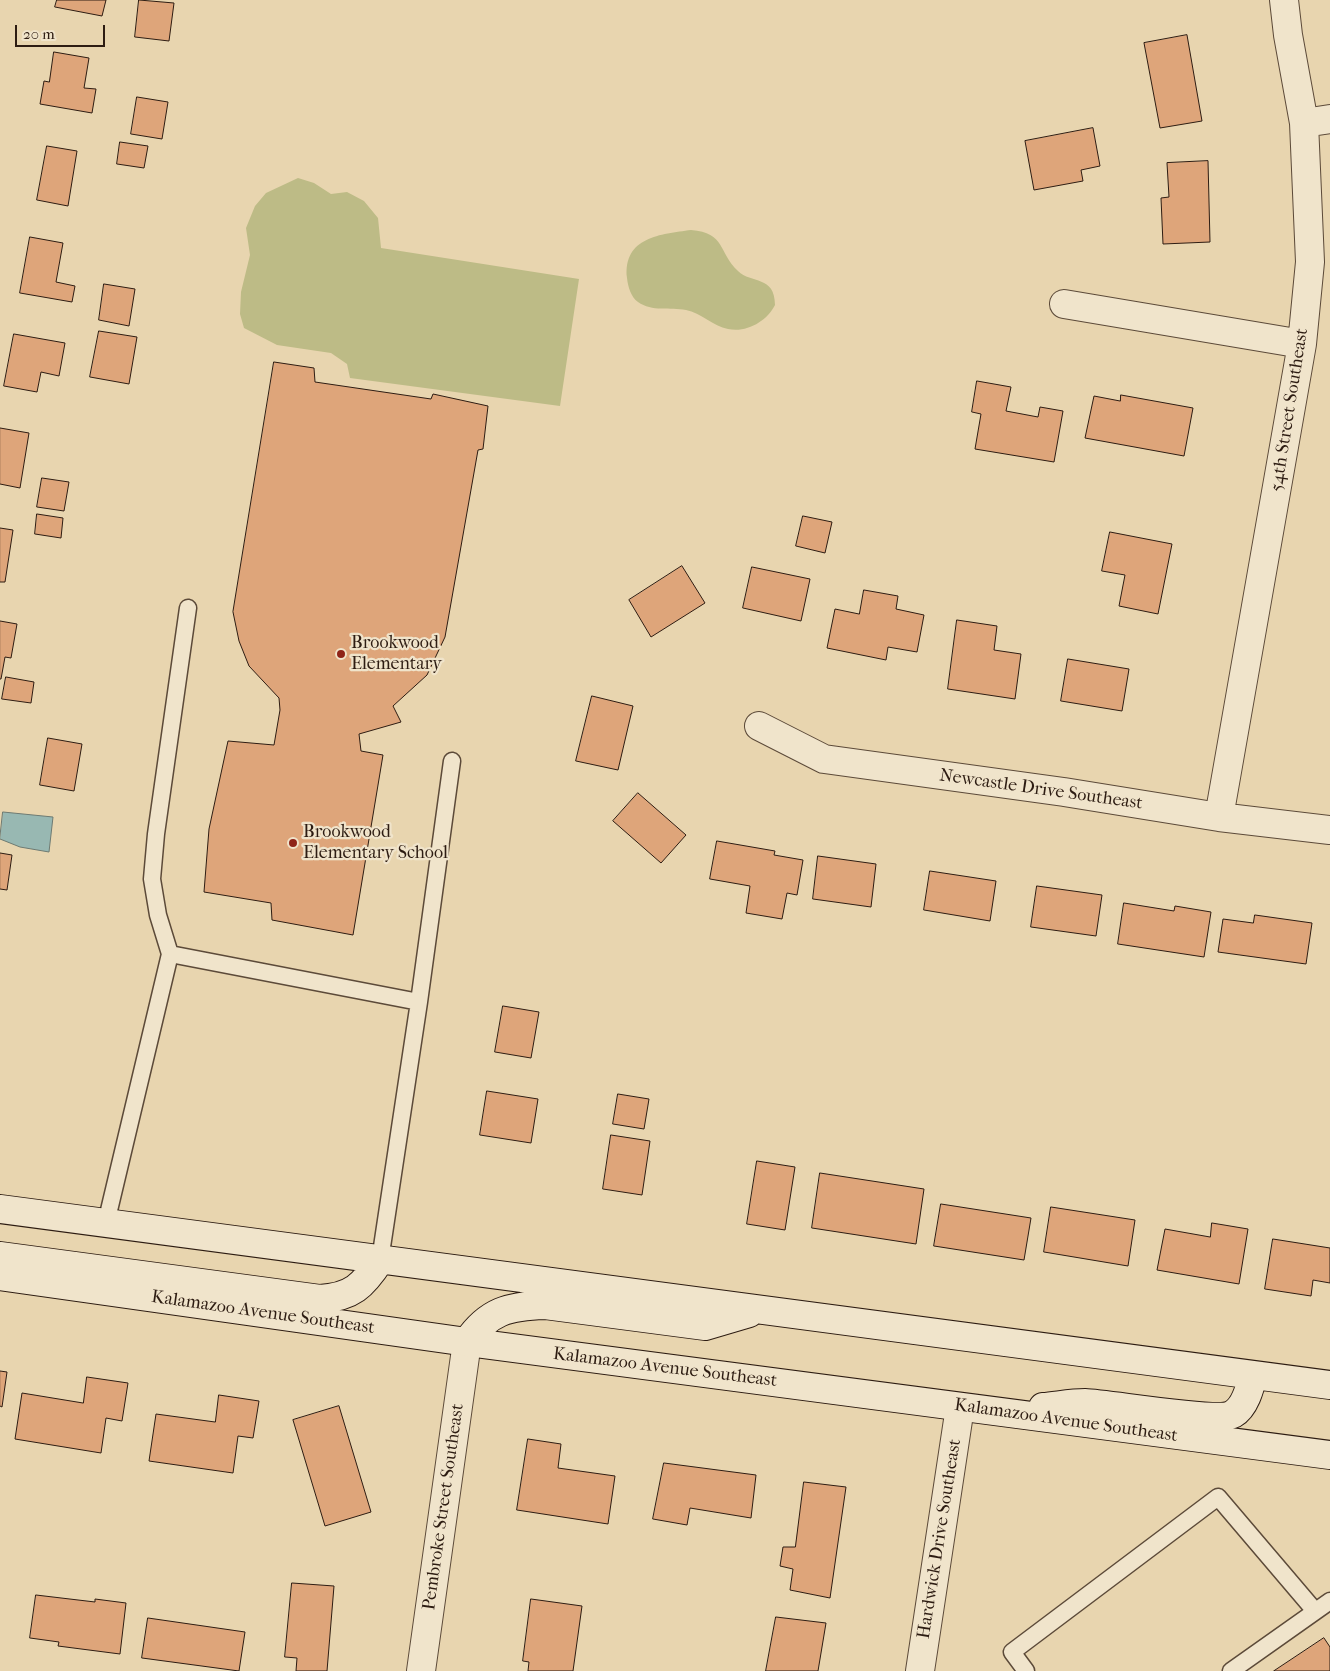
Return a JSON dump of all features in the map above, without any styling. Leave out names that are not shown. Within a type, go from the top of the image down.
[{"type":"main road","name":"54th Street Southeast","points":[[1219,817],[1302,344],[1310,262],[1317,121],[1288,35],[1284,0]]},
{"type":"main road","points":[[1064,304],[1302,344]]},
{"type":"main road","name":"Newcastle Drive Southeast","points":[[759,726],[824,759],[1073,794],[1219,817],[1330,830]]},
{"type":"main road","points":[[0,1209],[1330,1385]]},
{"type":"main road","points":[[0,1256],[320,1299],[338,1298],[361,1286],[380,1260]]},
{"type":"main road","name":"Kalamazoo Avenue Southeast","points":[[0,1276],[468,1342],[1330,1455]]},
{"type":"main road","points":[[468,1342],[476,1329],[494,1315],[508,1308],[525,1306],[545,1305],[705,1326],[760,1310]]},
{"type":"main road","name":"Pembroke Street Southeast","points":[[421,1671],[468,1342]]},
{"type":"main road","points":[[994,1411],[1084,1403],[1198,1416],[1232,1416],[1240,1408],[1251,1386],[1253,1375]]},
{"type":"main road","name":"Hardwick Drive Southeast","points":[[920,1671],[960,1407]]},
{"type":"lane","points":[[106,1223],[170,954],[158,915],[152,879],[156,834],[188,608]]},
{"type":"lane","points":[[380,1260],[419,1002],[452,761]]},
{"type":"lane","points":[[170,954],[419,1002]]},
{"type":"lane","points":[[1026,1671],[1012,1652],[1218,1497],[1315,1612]]},
{"type":"lane","points":[[1231,1671],[1330,1601]]},
{"type":"shaded area","points":[[298,178],[314,183],[331,194],[347,192],[364,201],[378,218],[381,248],[579,279],[560,406],[350,378],[347,364],[331,353],[277,345],[244,328],[240,314],[241,292],[250,255],[246,228],[255,206],[266,193]]},
{"type":"shaded area","points":[[691,230],[702,232],[716,239],[738,271],[749,278],[767,284],[771,289],[775,305],[762,321],[742,329],[728,329],[686,310],[649,307],[638,302],[633,297],[627,281],[627,264],[631,254],[646,240],[668,233]]},
{"type":"water","points":[[3,812],[53,817],[49,852],[20,847],[0,839]]},
{"type":"building","points":[[57,0],[106,0],[102,16],[55,7]]},
{"type":"building","points":[[139,0],[174,3],[169,41],[135,37]]},
{"type":"building","points":[[1187,35],[1202,121],[1160,128],[1144,43]]},
{"type":"building","points":[[54,52],[89,58],[84,88],[96,89],[92,113],[40,104],[44,81],[49,82]]},
{"type":"building","points":[[137,97],[168,102],[162,139],[131,134]]},
{"type":"building","points":[[1093,128],[1100,166],[1081,170],[1083,181],[1034,190],[1025,141]]},
{"type":"building","points":[[120,142],[148,146],[144,168],[117,164]]},
{"type":"building","points":[[47,146],[77,151],[68,206],[37,200]]},
{"type":"building","points":[[1208,161],[1210,242],[1163,244],[1161,198],[1169,197],[1167,163]]},
{"type":"building","points":[[30,237],[63,243],[56,282],[75,286],[72,302],[20,293]]},
{"type":"building","points":[[104,284],[135,289],[129,326],[99,320]]},
{"type":"building","points":[[99,331],[137,337],[129,384],[90,377]]},
{"type":"building","points":[[14,334],[65,343],[59,376],[41,372],[37,392],[4,386]]},
{"type":"building","name":"Brookwood Elementary","points":[[274,362],[314,368],[315,382],[431,399],[433,394],[488,406],[483,449],[478,450],[445,637],[427,675],[393,706],[401,722],[359,734],[361,751],[383,755],[353,935],[272,920],[271,903],[204,892],[209,829],[228,741],[274,745],[280,710],[279,698],[249,666],[239,641],[233,612]]},
{"type":"building","points":[[977,381],[1011,387],[1006,411],[1038,417],[1040,407],[1063,411],[1054,462],[975,449],[981,414],[972,412]]},
{"type":"building","points":[[1121,395],[1193,408],[1184,456],[1085,438],[1094,396],[1120,401]]},
{"type":"building","points":[[0,428],[29,433],[20,488],[0,484]]},
{"type":"building","points":[[42,478],[69,482],[64,511],[37,507]]},
{"type":"building","points":[[37,514],[63,518],[61,538],[35,534]]},
{"type":"building","points":[[803,516],[832,522],[825,553],[796,546]]},
{"type":"building","points":[[0,528],[13,530],[5,582],[0,582]]},
{"type":"building","points":[[1110,532],[1172,544],[1158,614],[1119,606],[1125,575],[1102,571]]},
{"type":"building","points":[[682,566],[705,603],[651,637],[629,600]]},
{"type":"building","points":[[752,567],[810,579],[801,621],[743,608]]},
{"type":"building","points":[[864,590],[898,596],[896,609],[924,615],[917,652],[888,647],[886,660],[827,648],[835,609],[859,614]]},
{"type":"building","points":[[957,620],[997,626],[994,650],[1021,654],[1015,699],[948,689]]},
{"type":"building","points":[[0,621],[17,624],[11,658],[5,657],[1,679],[0,679]]},
{"type":"building","points":[[1068,659],[1129,669],[1122,711],[1061,701]]},
{"type":"building","points":[[6,677],[34,682],[31,703],[2,699]]},
{"type":"building","points":[[592,696],[633,706],[618,770],[576,761]]},
{"type":"building","points":[[48,738],[82,744],[74,791],[40,785]]},
{"type":"building","points":[[638,793],[686,835],[661,863],[613,821]]},
{"type":"building","points":[[717,841],[775,851],[774,855],[803,860],[797,895],[787,893],[782,919],[746,913],[750,886],[710,879]]},
{"type":"building","points":[[0,853],[12,855],[7,890],[0,889]]},
{"type":"building","points":[[818,856],[876,864],[871,907],[813,899]]},
{"type":"building","points":[[930,871],[996,881],[990,921],[924,910]]},
{"type":"building","points":[[1037,886],[1102,895],[1096,936],[1031,927]]},
{"type":"building","points":[[1124,903],[1174,911],[1175,906],[1211,912],[1204,957],[1118,944]]},
{"type":"building","points":[[1255,915],[1312,923],[1306,964],[1218,952],[1223,919],[1253,923]]},
{"type":"building","points":[[503,1006],[539,1012],[531,1058],[495,1052]]},
{"type":"building","points":[[487,1091],[538,1099],[531,1143],[480,1135]]},
{"type":"building","points":[[618,1094],[649,1099],[644,1129],[613,1124]]},
{"type":"building","points":[[611,1135],[650,1141],[642,1195],[603,1189]]},
{"type":"building","points":[[757,1161],[795,1167],[785,1230],[747,1224]]},
{"type":"building","points":[[820,1173],[924,1189],[916,1244],[812,1228]]},
{"type":"building","points":[[941,1204],[1031,1218],[1024,1260],[934,1246]]},
{"type":"building","points":[[1051,1207],[1135,1220],[1128,1266],[1044,1252]]},
{"type":"building","points":[[1212,1223],[1248,1229],[1239,1284],[1157,1270],[1165,1229],[1210,1237]]},
{"type":"building","points":[[1273,1239],[1330,1248],[1330,1283],[1313,1280],[1311,1296],[1265,1289]]},
{"type":"building","points":[[0,1371],[7,1372],[2,1407],[0,1406]]},
{"type":"building","points":[[87,1377],[128,1383],[122,1421],[106,1418],[101,1453],[15,1439],[22,1393],[83,1403]]},
{"type":"building","points":[[219,1395],[259,1401],[253,1438],[238,1436],[233,1473],[149,1461],[156,1414],[215,1422]]},
{"type":"building","points":[[339,1406],[371,1512],[325,1526],[293,1420]]},
{"type":"building","points":[[528,1439],[561,1444],[558,1468],[615,1476],[608,1524],[517,1510]]},
{"type":"building","points":[[664,1463],[756,1475],[751,1518],[690,1508],[687,1525],[653,1519]]},
{"type":"building","points":[[804,1482],[846,1487],[830,1598],[790,1590],[793,1569],[780,1566],[783,1547],[795,1547]]},
{"type":"building","points":[[292,1583],[334,1586],[327,1671],[296,1671],[297,1658],[285,1657]]},
{"type":"building","points":[[36,1595],[95,1602],[95,1599],[126,1603],[120,1654],[58,1646],[59,1642],[30,1638]]},
{"type":"building","points":[[531,1599],[582,1606],[573,1671],[528,1671],[529,1662],[523,1661]]},
{"type":"building","points":[[776,1617],[826,1623],[818,1671],[766,1671]]},
{"type":"building","points":[[148,1618],[245,1632],[239,1671],[142,1658]]},
{"type":"building","points":[[1324,1638],[1330,1647],[1330,1671],[1274,1671]]},
{"type":"place","name":"Brookwood Elementary","points":[[341,654]]},
{"type":"place","name":"Brookwood Elementary School","points":[[293,843]]}]
